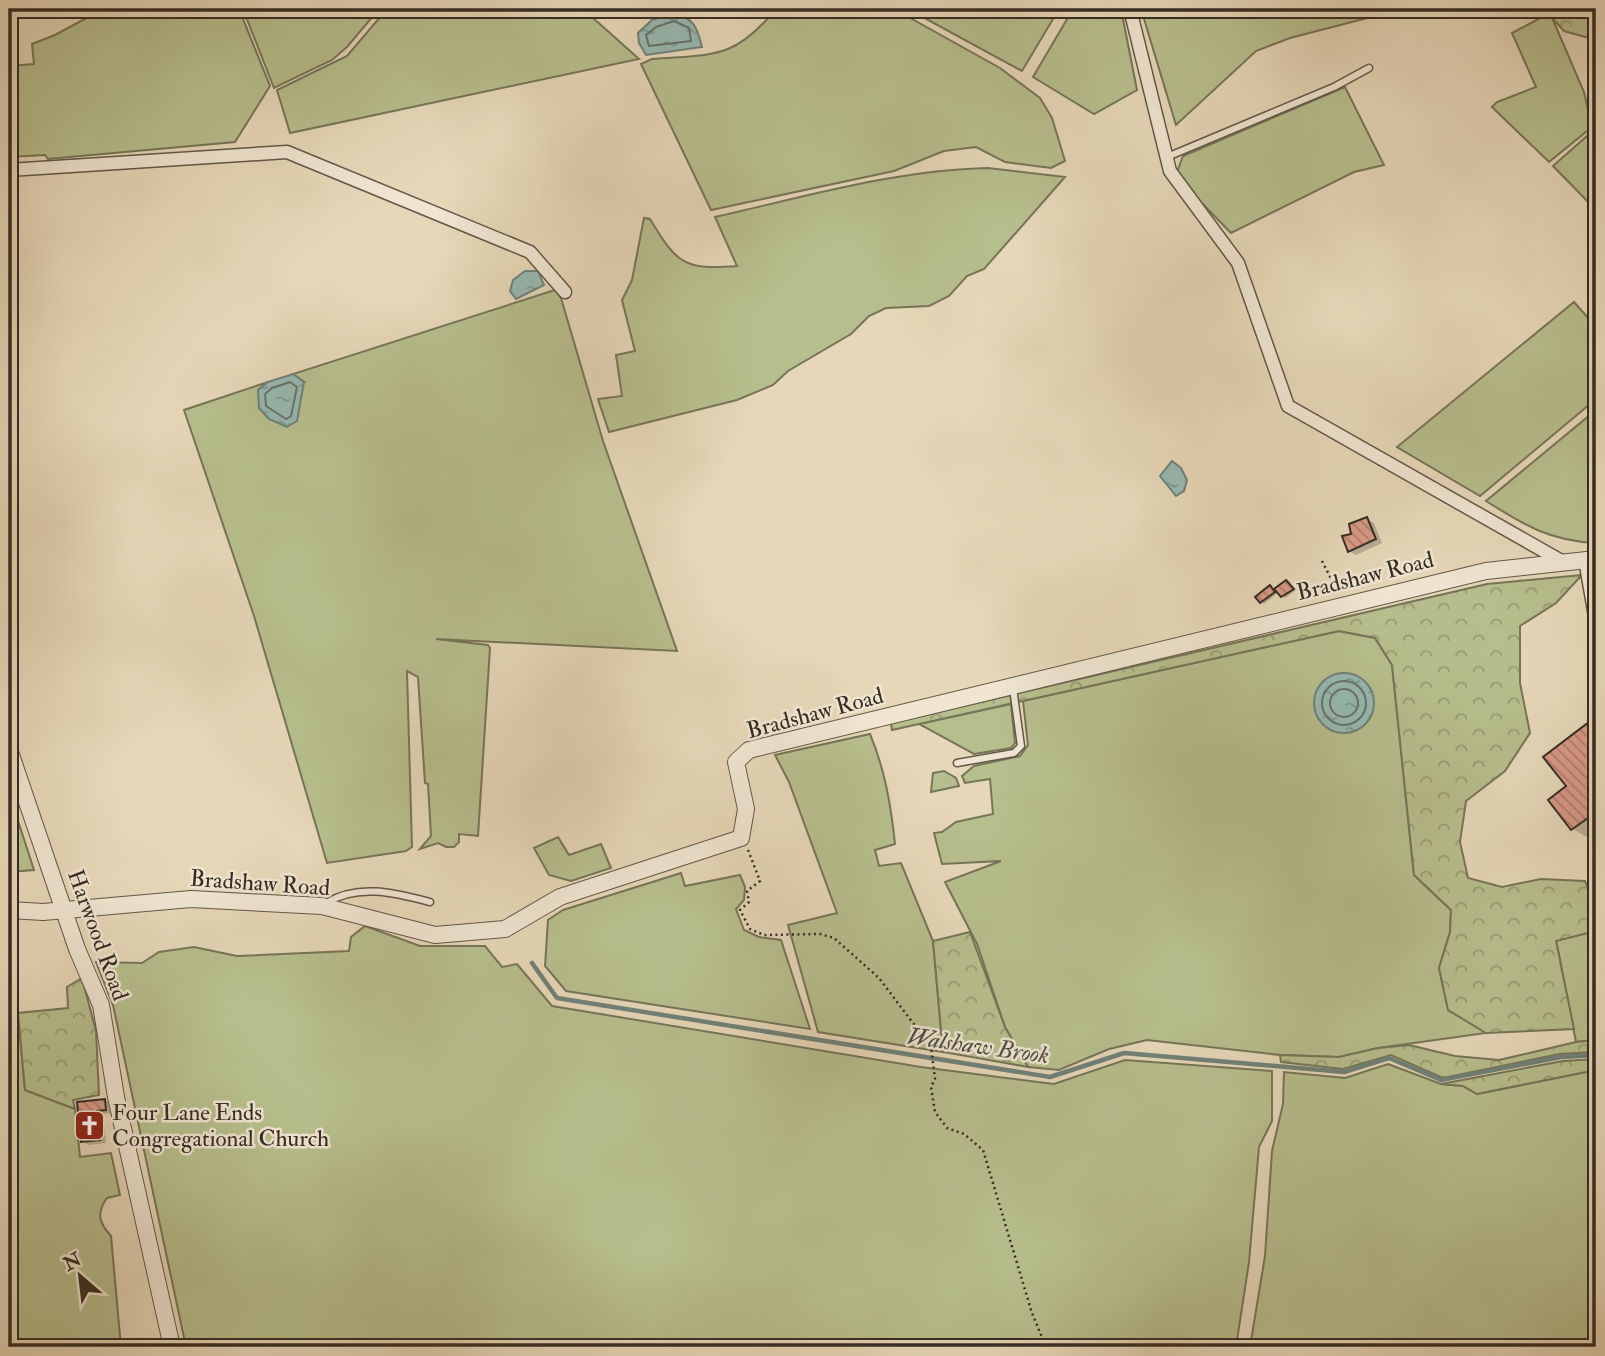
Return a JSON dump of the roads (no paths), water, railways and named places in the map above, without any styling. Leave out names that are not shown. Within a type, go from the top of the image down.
[{"type":"street","points":[[1130,9],[1170,171],[1238,262],[1288,406],[1564,563]]},
{"type":"street","points":[[9,170],[287,152],[530,252],[565,292]]},
{"type":"street","points":[[1590,559],[1596,622]]},
{"type":"street","name":"Bradshaw Road","points":[[9,910],[64,910],[191,899],[322,906],[435,936],[505,929],[559,897],[741,838],[746,809],[736,762],[749,750],[1486,571],[1590,559]]},
{"type":"street","name":"Harwood Road","points":[[9,748],[64,910],[101,1006],[116,1097],[172,1347]]},
{"type":"lane","points":[[1167,157],[1334,87],[1369,68]]},
{"type":"lane","points":[[957,762],[1014,753],[1021,746],[1012,686]]},
{"type":"lane","points":[[322,906],[346,894],[374,891],[430,902]]},
{"type":"water","points":[[673,13],[694,24],[702,47],[646,55],[639,43],[638,33],[652,20]]},
{"type":"water","points":[[525,271],[538,271],[544,285],[516,299],[510,291],[513,280]]},
{"type":"water","points":[[293,374],[304,382],[297,421],[287,427],[269,419],[259,408],[258,390],[268,382]]},
{"type":"water","points":[[1172,461],[1181,468],[1187,480],[1184,491],[1176,496],[1160,476]]},
{"type":"water","points":[[1344,673],[1365,682],[1374,703],[1365,724],[1344,733],[1323,724],[1314,703],[1323,682]]},
{"type":"waterway","name":"Walshaw Brook","points":[[532,963],[557,998],[1050,1077],[1124,1053],[1344,1072],[1389,1058],[1441,1080],[1561,1057],[1596,1055]]},
{"type":"place","name":"Four Lane Ends Congregational Church","points":[[89,1125]]}]
